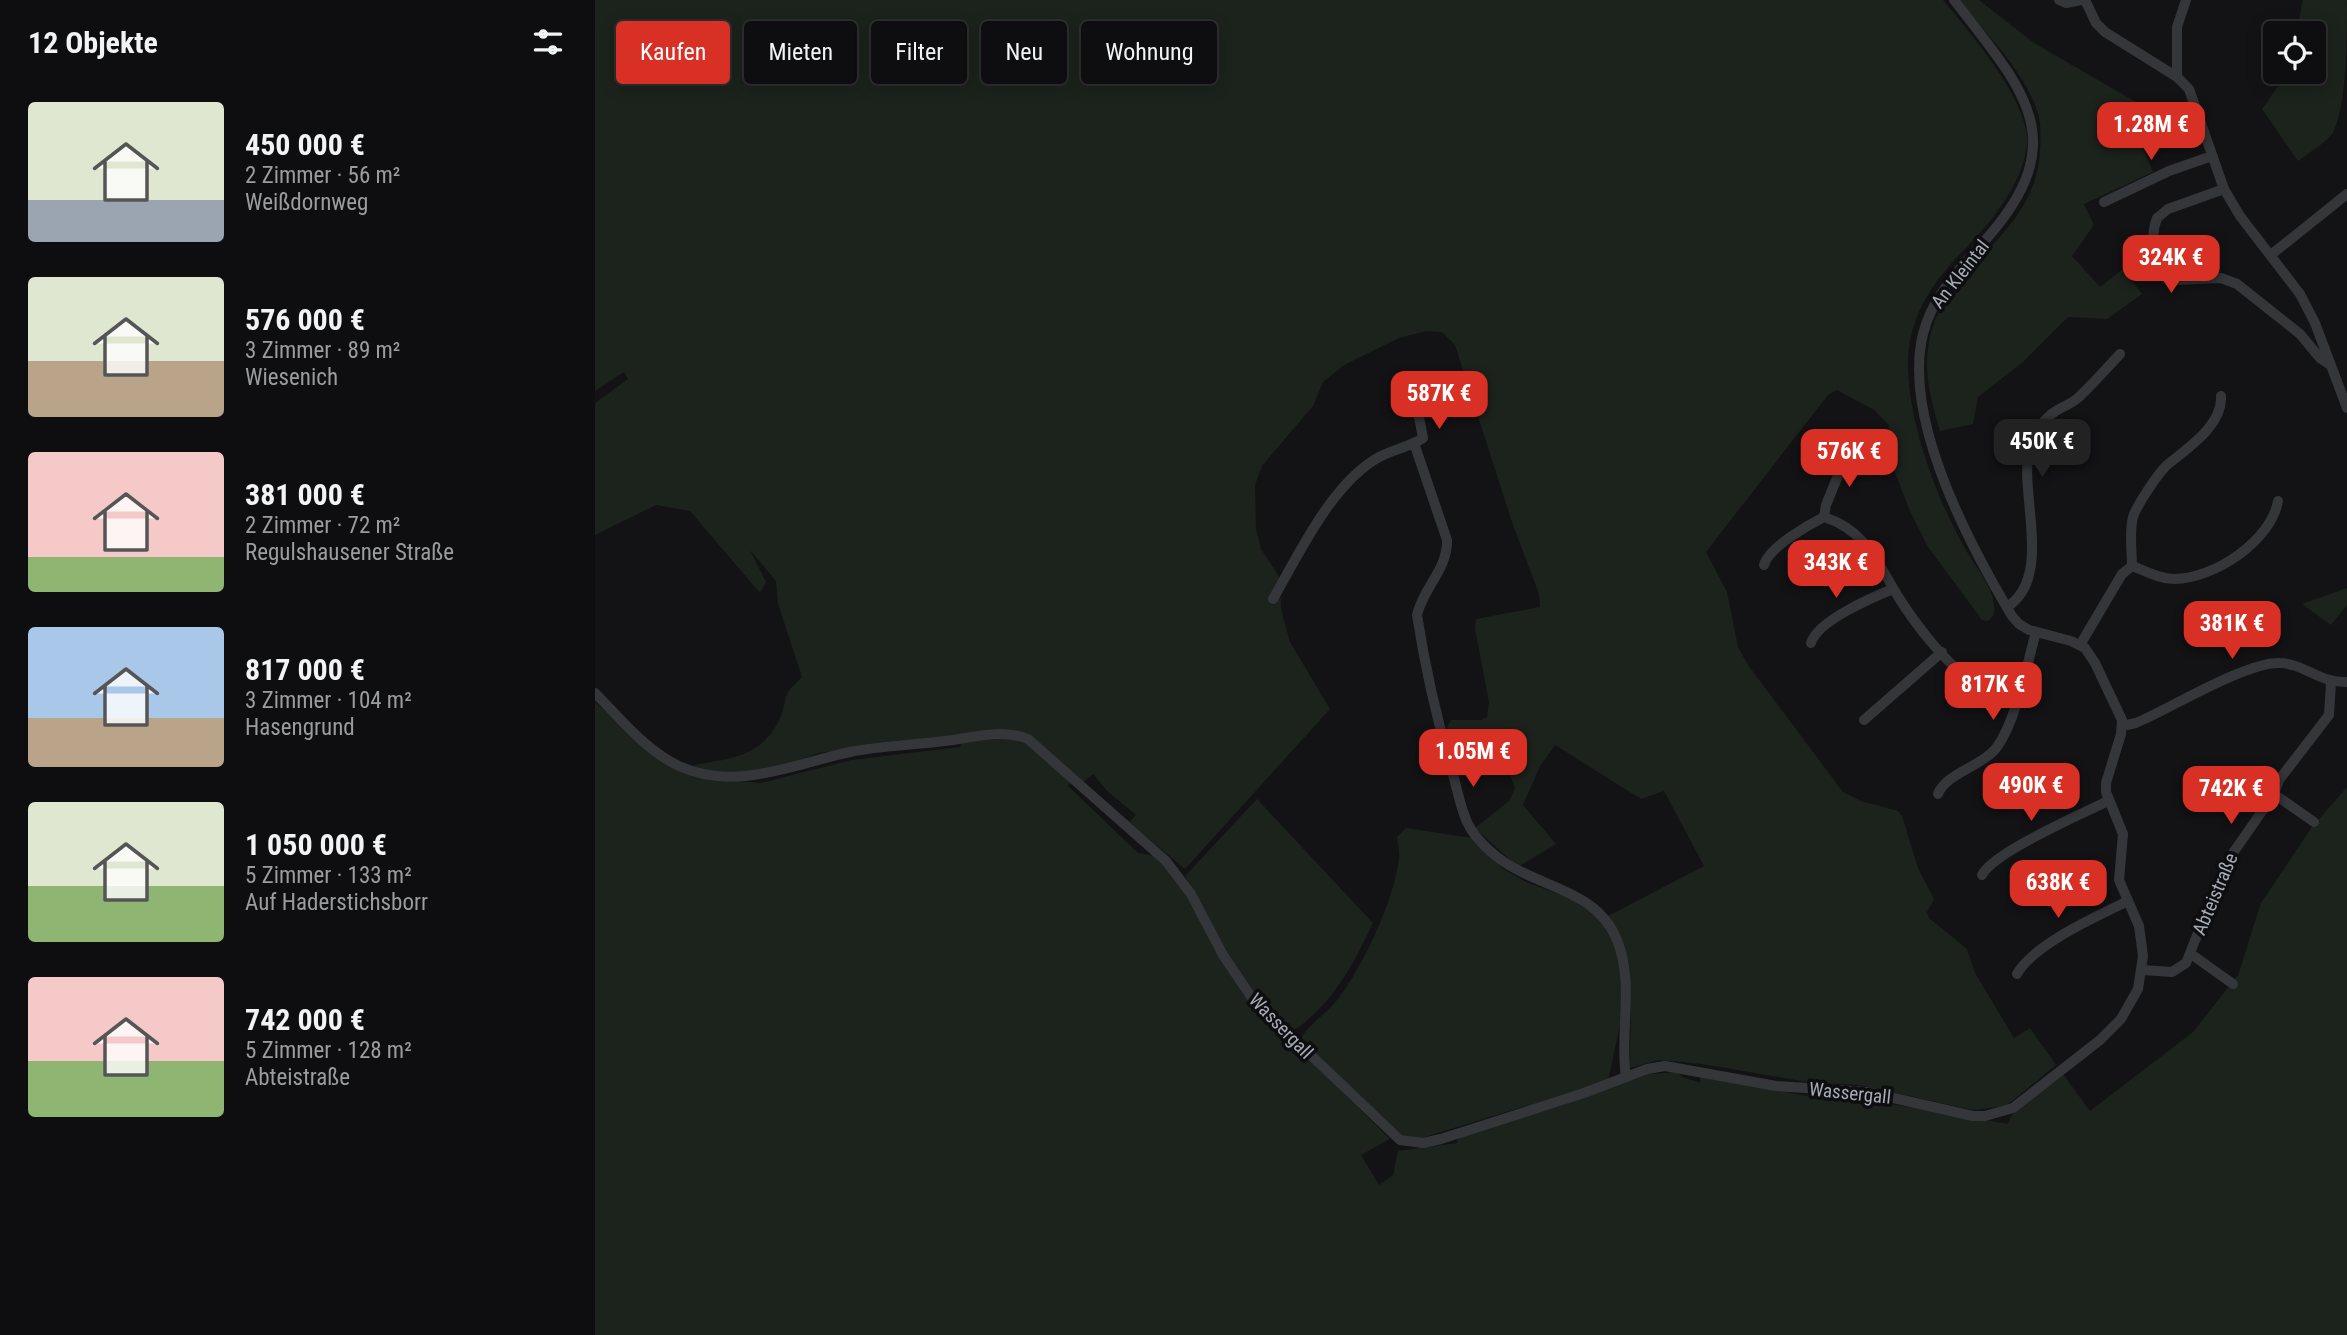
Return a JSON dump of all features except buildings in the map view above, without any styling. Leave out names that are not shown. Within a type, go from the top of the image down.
[{"type":"street","name":"An Kleintal","points":[[1954,0],[2016,83],[2025,100],[2034,142],[2029,170],[2013,205],[1955,275],[1928,317],[1919,356],[1919,385],[1926,422],[1946,485],[1965,528],[2007,607],[2019,624],[2036,632]]},
{"type":"street","points":[[2059,0],[2066,3],[2083,0],[2096,23],[2105,32],[2177,77],[2192,96],[2224,189],[2240,216],[2272,254],[2306,305],[2347,408]]},
{"type":"street","points":[[2177,77],[2177,27],[2186,0]]},
{"type":"street","points":[[2104,202],[2169,171],[2212,156]]},
{"type":"street","points":[[2224,189],[2168,209],[2157,218],[2154,244],[2164,271],[2174,280],[2221,278],[2237,284],[2299,334],[2320,358],[2329,363]]},
{"type":"street","points":[[2272,254],[2347,194]]},
{"type":"street","points":[[2007,607],[2022,592],[2031,566],[2031,514],[2026,490],[2030,443],[2052,413],[2080,397],[2120,354]]},
{"type":"street","points":[[2132,566],[2132,524],[2136,511],[2165,467],[2197,442],[2221,408],[2221,396]]},
{"type":"street","points":[[1273,599],[1314,529],[1354,477],[1375,459],[1423,438],[1416,401]]},
{"type":"street","points":[[1414,443],[1447,540],[1444,561],[1423,595],[1417,615],[1446,751],[1463,812],[1479,839],[1511,868],[1592,904],[1602,914],[1617,939],[1625,964],[1627,991],[1623,1058],[1626,1077]]},
{"type":"street","points":[[1825,517],[1826,505],[1846,456]]},
{"type":"street","points":[[2132,566],[2175,579],[2206,571],[2253,543],[2272,520],[2278,501]]},
{"type":"street","points":[[1764,565],[1767,554],[1825,517]]},
{"type":"street","points":[[1825,517],[1846,527],[1866,543],[1910,613],[1942,652],[1971,680],[2017,695]]},
{"type":"street","points":[[2080,645],[2122,574],[2132,566]]},
{"type":"street","points":[[1811,643],[1816,634],[1835,619],[1893,589]]},
{"type":"street","points":[[1938,794],[1945,783],[1977,765],[1995,750],[2007,729],[2036,632],[2080,645],[2095,663],[2119,713],[2122,726],[2106,783],[2108,801],[2123,834],[2118,872],[2142,941],[2143,971]]},
{"type":"street","points":[[1864,720],[1942,652]]},
{"type":"street","points":[[2122,726],[2136,723],[2269,663],[2295,666],[2331,682],[2347,682]]},
{"type":"street","name":"Abteistraße","points":[[2143,971],[2177,971],[2191,954],[2222,871],[2240,839],[2274,794],[2279,780],[2329,715],[2331,682]]},
{"type":"street","name":"Wassergall","points":[[595,693],[642,740],[666,759],[704,774],[753,776],[788,770],[850,752],[1000,734],[1028,739],[1166,860],[1191,894],[1223,955],[1254,1000],[1400,1140],[1423,1143],[1441,1139],[1647,1069],[1665,1066],[1776,1086],[1867,1092],[1973,1116],[1985,1116],[2013,1108],[2057,1071],[2095,1045],[2130,1007],[2143,971]]},
{"type":"street","points":[[2274,794],[2314,822]]},
{"type":"street","points":[[1982,875],[1988,867],[2025,844],[2108,801]]},
{"type":"street","points":[[2017,974],[2023,964],[2061,936],[2128,901]]},
{"type":"street","points":[[2191,954],[2233,984]]},
{"type":"shaded area","points":[[595,0],[1943,0],[1996,68],[2019,109],[2026,128],[2024,160],[2012,189],[1994,217],[1950,264],[1931,291],[1916,319],[1909,351],[1910,391],[1927,462],[1955,530],[1990,591],[1993,616],[1988,621],[1982,620],[1928,547],[1892,465],[1881,452],[1881,439],[1889,425],[1874,410],[1837,390],[1828,395],[1706,552],[1727,592],[1738,647],[1748,665],[1843,792],[1861,801],[1898,811],[1902,816],[1918,868],[1934,899],[1927,912],[1929,918],[1967,949],[1975,973],[2014,1038],[2030,1028],[2056,1065],[2006,1106],[1973,1110],[1860,1085],[1813,1083],[1702,1064],[1659,1060],[1630,1068],[1631,1009],[1628,972],[1624,953],[1608,916],[1704,866],[1664,791],[1641,799],[1555,745],[1540,766],[1523,805],[1556,844],[1518,867],[1475,828],[1509,801],[1515,788],[1498,742],[1483,737],[1454,741],[1447,727],[1451,720],[1481,720],[1487,717],[1489,702],[1475,629],[1476,619],[1540,607],[1539,594],[1513,525],[1455,345],[1442,332],[1426,331],[1399,338],[1344,365],[1323,382],[1313,406],[1262,466],[1255,485],[1256,529],[1261,549],[1280,578],[1281,609],[1290,642],[1330,709],[1185,869],[1129,822],[1136,815],[1107,791],[1093,774],[1083,782],[1067,785],[1138,853],[1155,856],[1166,866],[1189,899],[1243,994],[1390,1139],[1361,1155],[1379,1185],[1393,1175],[1398,1151],[1457,1143],[1458,1138],[1648,1074],[1678,1072],[1682,1077],[1700,1083],[1700,1075],[1801,1095],[1868,1100],[2008,1124],[2011,1116],[2063,1074],[2090,1111],[2193,1032],[2238,975],[2261,903],[2312,827],[2347,787],[2347,1335],[595,1335],[595,702],[658,759],[696,777],[761,783],[851,760],[960,747],[963,736],[818,753],[780,768],[736,773],[698,769],[694,765],[734,757],[756,748],[774,730],[787,694],[802,677],[778,604],[776,581],[750,550],[766,582],[760,593],[690,511],[656,505],[595,535],[595,403],[628,379],[624,372],[595,391]]},
{"type":"shaded area","points":[[1959,0],[1979,0],[2034,43],[2155,113],[2163,132],[2139,139],[2153,172],[2084,204],[2094,225],[2072,256],[2100,287],[2123,269],[2142,294],[2107,319],[2068,317],[2023,362],[1978,397],[1973,424],[1940,431],[1927,369],[1928,348],[1936,320],[1949,295],[2005,231],[2022,207],[2034,181],[2040,145],[2038,113],[2024,82]]},
{"type":"shaded area","points":[[2303,0],[2347,0],[2344,88],[2338,121],[2333,133],[2321,145],[2298,161],[2262,109],[2280,84],[2326,84],[2326,21],[2299,21]]},
{"type":"shaded area","points":[[2347,588],[2347,605],[2331,625],[2302,604]]},
{"type":"shaded area","points":[[1257,799],[1373,923],[1332,995],[1296,1029],[1288,1028],[1249,989],[1185,876]]},
{"type":"shaded area","points":[[1406,828],[1472,838],[1503,869],[1526,882],[1569,898],[1599,917],[1615,945],[1621,965],[1621,1020],[1608,1081],[1418,1139],[1398,1136],[1334,1075],[1301,1039],[1347,987],[1367,952],[1396,874],[1399,856],[1397,837]]}]
